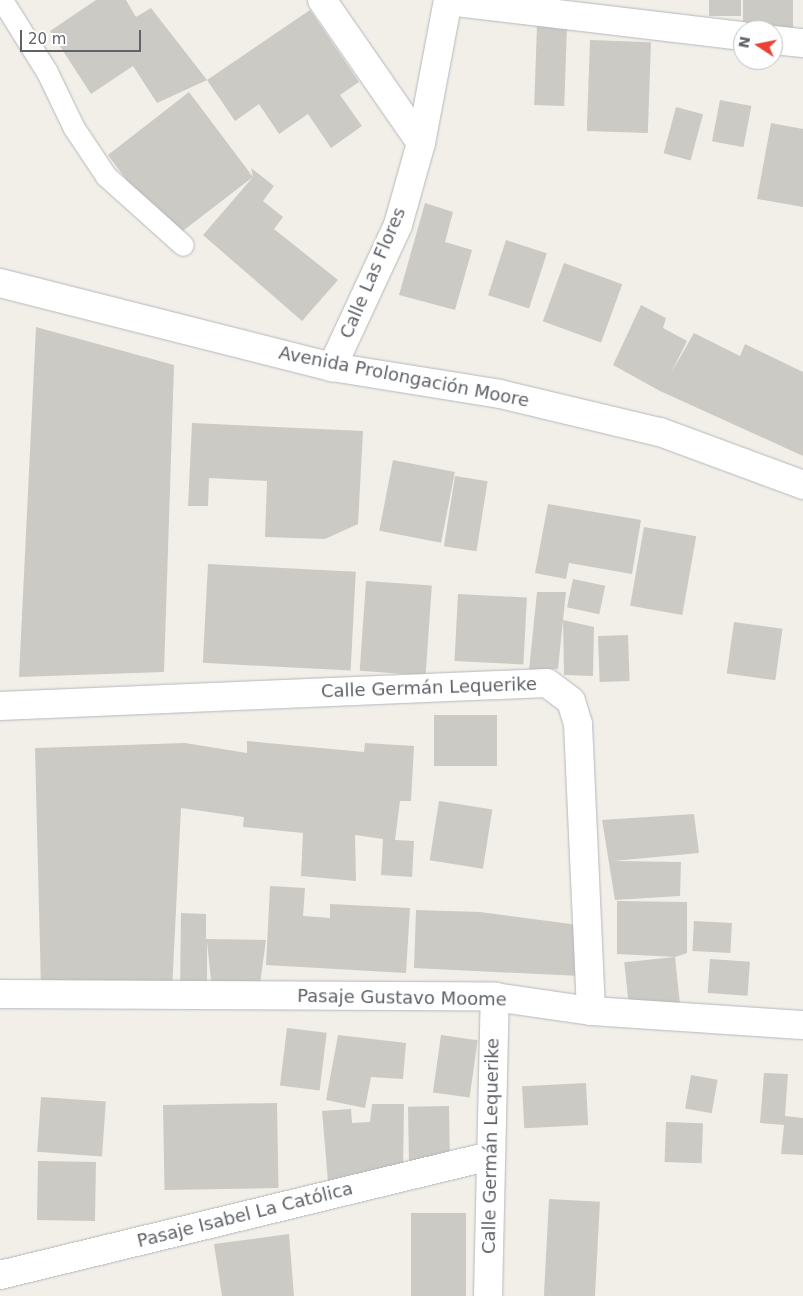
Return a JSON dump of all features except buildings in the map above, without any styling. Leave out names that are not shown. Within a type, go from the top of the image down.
[{"type":"street","points":[[322,0],[421,143]]},
{"type":"street","points":[[448,1],[733,35]]},
{"type":"street","name":"Calle Las Flores","points":[[332,367],[398,225],[421,143],[448,1]]},
{"type":"street","points":[[783,41],[803,43]]},
{"type":"street","name":"Avenida Prolongación Moore","points":[[0,283],[332,367],[500,394],[660,432],[803,485]]},
{"type":"street","name":"Calle Germán Lequerike","points":[[0,706],[547,683],[571,702],[578,724],[591,1011]]},
{"type":"street","name":"Pasaje Gustavo Moome","points":[[0,994],[495,997],[591,1011],[803,1025]]},
{"type":"street","name":"Calle Germán Lequerike","points":[[488,1296],[495,997]]},
{"type":"street","name":"Pasaje Isabel La Católica","points":[[0,1275],[490,1156]]},
{"type":"lane","points":[[2,0],[47,72],[74,128],[106,176],[184,245]]}]
